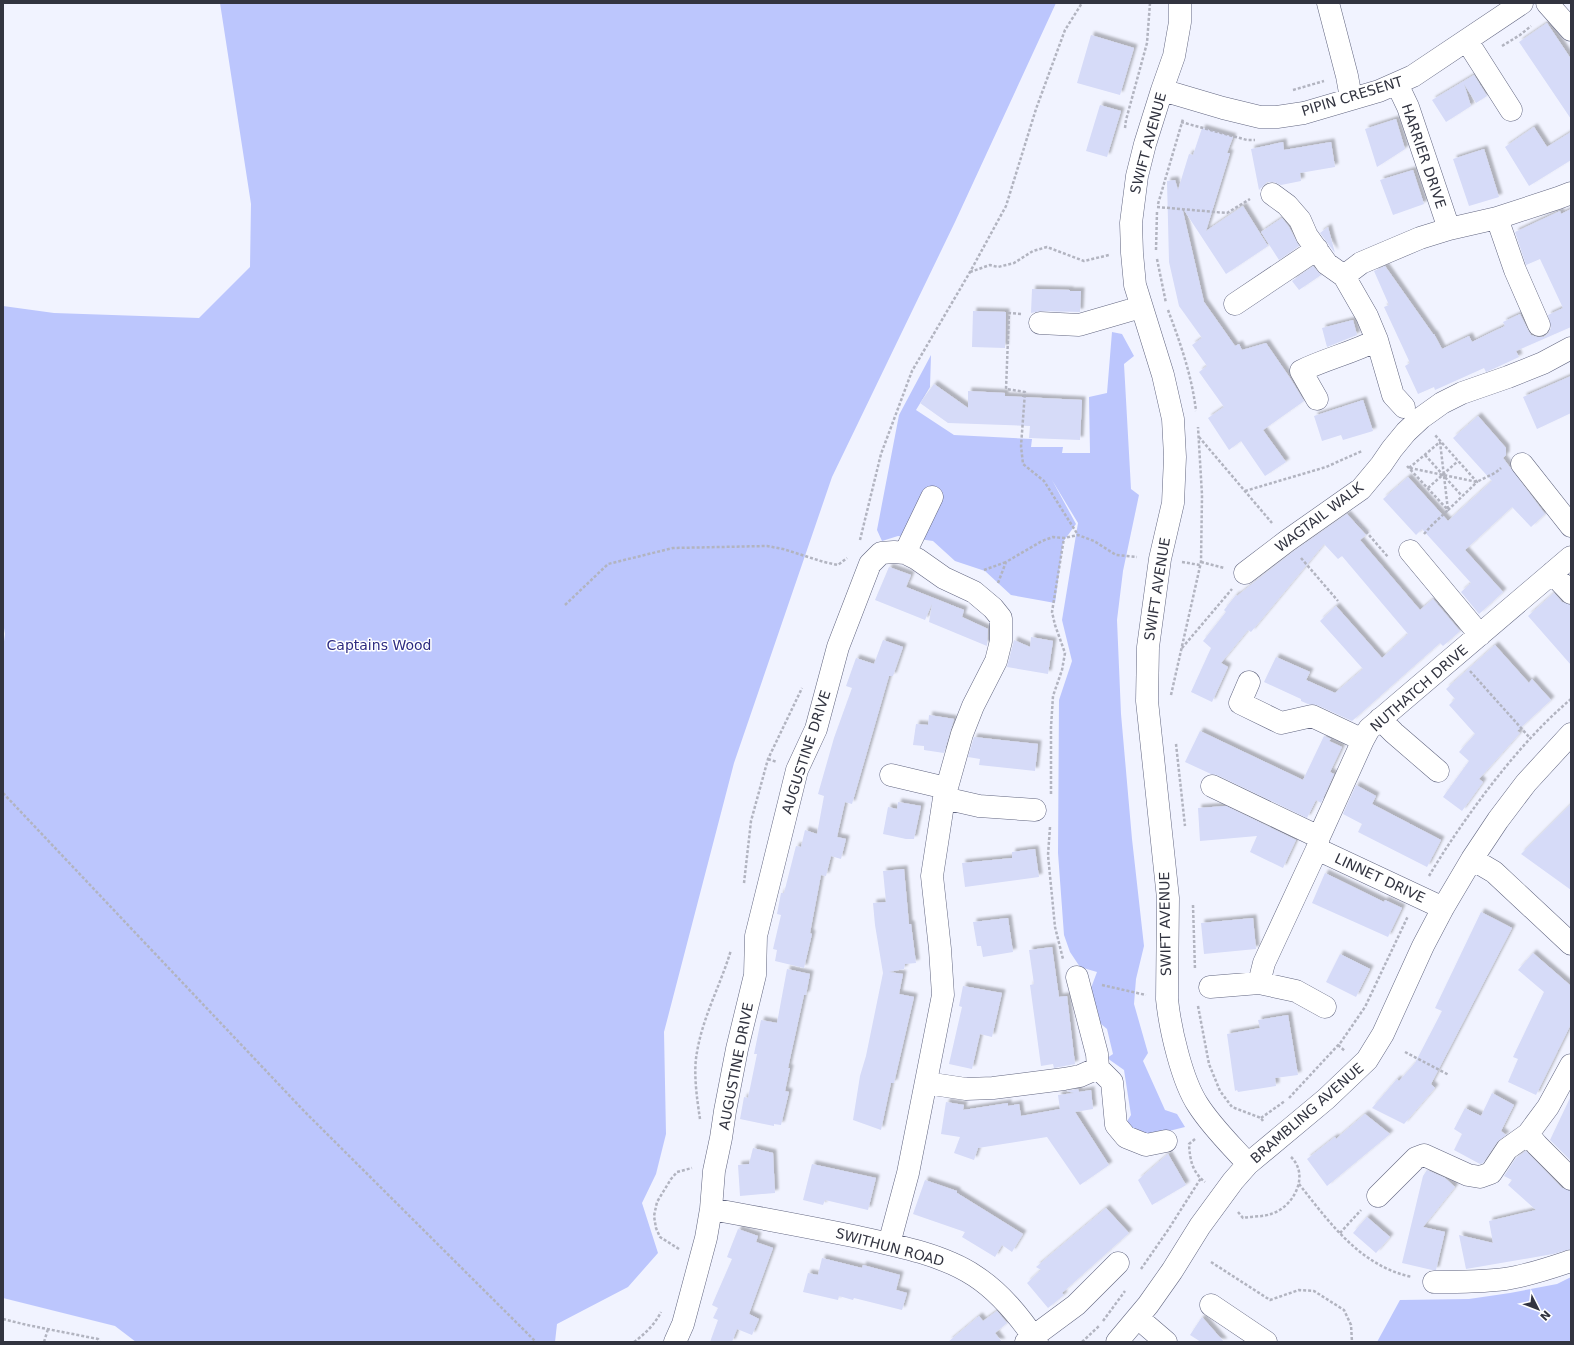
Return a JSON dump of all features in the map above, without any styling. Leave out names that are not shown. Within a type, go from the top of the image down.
[{"type":"street","name":"SWIFT AVENUE","points":[[1180,3],[1180,22],[1174,56],[1145,144],[1137,176],[1131,223],[1135,285],[1164,375],[1173,419],[1175,457],[1173,503],[1160,559],[1148,647],[1147,701],[1168,898],[1168,1015],[1185,1079],[1197,1104],[1212,1124],[1248,1164]]},
{"type":"street","points":[[1328,3],[1347,76],[1351,98]]},
{"type":"street","name":"PIPIN CRESENT","points":[[1162,90],[1260,117],[1277,117],[1304,112],[1379,91],[1397,84],[1413,76],[1522,3]]},
{"type":"street","points":[[1547,3],[1571,30]]},
{"type":"street","points":[[1467,41],[1511,110]]},
{"type":"street","name":"HARRIER DRIVE","points":[[1397,84],[1408,107],[1449,229]]},
{"type":"street","points":[[1344,276],[1361,263],[1390,250],[1449,229],[1497,218],[1571,193]]},
{"type":"street","points":[[1272,194],[1287,205],[1300,220],[1307,236],[1322,256],[1344,276],[1367,316],[1377,340],[1393,395],[1412,412]]},
{"type":"street","points":[[1497,218],[1515,270],[1539,326]]},
{"type":"street","points":[[1235,304],[1322,256]]},
{"type":"street","points":[[1040,323],[1079,325],[1141,307]]},
{"type":"street","points":[[1317,399],[1300,371],[1319,362],[1362,348],[1377,340]]},
{"type":"street","name":"WAGTAIL WALK","points":[[1244,573],[1361,488],[1406,432],[1412,412],[1442,403],[1462,393],[1543,363],[1571,348]]},
{"type":"street","points":[[1522,464],[1571,526]]},
{"type":"street","points":[[905,553],[932,497]]},
{"type":"street","points":[[1410,551],[1480,635]]},
{"type":"street","name":"AUGUSTINE DRIVE","points":[[675,1342],[683,1324],[706,1238],[711,1209],[714,1171],[736,1049],[755,976],[756,936],[797,770],[816,729],[838,647],[870,564],[881,553],[894,552],[905,553],[917,559],[944,578],[974,592],[993,608],[1000,618],[1001,641],[996,661],[973,706],[962,734],[945,793],[932,876],[940,949],[943,995],[908,1173],[889,1244]]},
{"type":"street","name":"NUTHATCH DRIVE","points":[[1262,973],[1363,740],[1369,730],[1571,557]]},
{"type":"street","points":[[1552,572],[1571,593]]},
{"type":"street","points":[[1249,682],[1240,703],[1281,723],[1312,716],[1363,740]]},
{"type":"street","points":[[1380,719],[1438,771]]},
{"type":"street","name":"BRAMBLING AVENUE","points":[[1117,1342],[1138,1318],[1172,1271],[1200,1226],[1233,1180],[1248,1164],[1326,1100],[1367,1060],[1383,1034],[1442,908],[1472,859],[1498,820],[1526,783],[1571,734]]},
{"type":"street","points":[[891,775],[979,806],[1045,811]]},
{"type":"street","name":"LINNET DRIVE","points":[[1212,786],[1442,908]]},
{"type":"street","points":[[1472,859],[1494,872],[1571,944]]},
{"type":"street","points":[[1201,988],[1262,973],[1325,1007]]},
{"type":"street","points":[[1077,977],[1096,1047],[1098,1068],[1112,1082],[1116,1125],[1126,1137],[1146,1145],[1166,1141]]},
{"type":"street","points":[[1378,1196],[1416,1158],[1424,1155],[1468,1175],[1480,1177],[1491,1173],[1507,1149],[1528,1134],[1548,1107],[1571,1065]]},
{"type":"street","points":[[926,1083],[966,1089],[993,1088],[1080,1076],[1098,1068]]},
{"type":"street","points":[[1528,1134],[1571,1179]]},
{"type":"street","name":"SWITHUN ROAD","points":[[711,1209],[822,1229],[889,1244],[950,1262],[975,1276],[1000,1295],[1018,1315],[1032,1340]]},
{"type":"street","points":[[1434,1282],[1471,1282],[1506,1279],[1547,1269],[1571,1261]]},
{"type":"street","points":[[1032,1340],[1076,1305],[1118,1263]]},
{"type":"street","points":[[1211,1305],[1266,1342]]},
{"type":"street","points":[[1138,1318],[1166,1342]]},
{"type":"path","points":[[1145,144],[1124,138],[1126,120],[1147,43],[1150,3]]},
{"type":"path","points":[[1182,122],[1157,207],[1156,256],[1166,304],[1182,348],[1195,396],[1197,416]]},
{"type":"path","points":[[1157,207],[1227,213],[1260,193],[1272,194]]},
{"type":"path","points":[[970,272],[990,265],[998,267],[1014,263],[1033,251],[1047,247],[1084,261],[1110,255],[1132,253]]},
{"type":"path","points":[[1040,323],[1028,314],[1009,313],[1006,389],[1025,392],[1021,446],[1023,464],[1044,481],[1078,535]]},
{"type":"path","points":[[1412,412],[1477,482]]},
{"type":"path","points":[[1171,696],[1200,565],[1202,495],[1198,423]]},
{"type":"path","points":[[1199,437],[1338,601]]},
{"type":"path","points":[[1409,468],[1440,441]]},
{"type":"path","points":[[1440,441],[1448,510]]},
{"type":"path","points":[[1245,490],[1326,467],[1367,447]]},
{"type":"path","points":[[1392,448],[1448,510]]},
{"type":"path","points":[[1425,455],[1462,496]]},
{"type":"path","points":[[1428,488],[1458,461]]},
{"type":"path","points":[[1409,468],[1477,482]]},
{"type":"path","points":[[1410,551],[1431,526],[1477,482]]},
{"type":"path","points":[[1341,503],[1391,561]]},
{"type":"path","points":[[984,570],[1006,562],[1042,541],[1078,535],[1094,541],[1116,555],[1160,559],[1200,565]]},
{"type":"path","points":[[1064,538],[1052,612],[1065,653],[1062,670],[1053,696],[1045,811],[1055,927],[1064,960],[1077,977],[1092,983],[1167,999]]},
{"type":"path","points":[[565,605],[608,564],[673,548],[767,546],[783,549],[838,565],[852,554]]},
{"type":"path","points":[[998,586],[1006,562]]},
{"type":"path","points":[[1182,648],[1218,608],[1244,573]]},
{"type":"path","points":[[1456,656],[1530,738]]},
{"type":"path","points":[[1176,742],[1185,827]]},
{"type":"path","points":[[3,793],[304,1111],[536,1342]]},
{"type":"path","points":[[1192,903],[1209,1064],[1220,1091],[1232,1107],[1261,1118],[1265,1124]]},
{"type":"path","points":[[1261,1118],[1288,1099],[1341,1042],[1365,1007],[1408,914]]},
{"type":"path","points":[[1405,1052],[1449,1075]]},
{"type":"path","points":[[1138,1273],[1168,1230],[1201,1178],[1190,1162],[1189,1144],[1201,1134]]},
{"type":"path","points":[[1235,1209],[1243,1218],[1271,1214],[1284,1208],[1296,1194],[1299,1184],[1300,1172],[1294,1160]]},
{"type":"path","points":[[685,1252],[660,1237],[656,1228],[654,1216],[657,1202],[677,1172],[689,1168],[700,1167],[714,1171]]},
{"type":"path","points":[[1299,1184],[1358,1252],[1375,1263],[1404,1276],[1434,1282]]},
{"type":"path","points":[[1340,1233],[1358,1213],[1378,1196]]},
{"type":"path","points":[[1211,1262],[1270,1300],[1299,1290],[1314,1291],[1344,1310],[1351,1325],[1352,1342]]},
{"type":"path","points":[[1082,1342],[1099,1327],[1129,1285]]},
{"type":"path","points":[[3,1319],[98,1338],[100,1342]]},
{"type":"path","points":[[44,1342],[48,1329]]},
{"type":"green space","name":"Captains Wood","points":[[220,3],[1056,3],[955,222],[832,477],[734,763],[664,1032],[666,1134],[656,1174],[642,1203],[658,1253],[628,1287],[557,1324],[555,1342],[136,1342],[115,1326],[3,1298],[3,649],[5,634],[3,622],[3,306],[54,313],[199,318],[250,267],[251,204]]},
{"type":"green space","points":[[1112,332],[1122,334],[1134,356],[1124,364],[1131,489],[1139,495],[1123,571],[1117,620],[1121,714],[1132,839],[1144,946],[1136,979],[1134,1004],[1148,1053],[1143,1061],[1165,1110],[1177,1114],[1185,1127],[1161,1133],[1133,1133],[1126,1123],[1131,1115],[1124,1070],[1107,1058],[1113,1054],[1107,1029],[1100,1023],[1097,1008],[1088,996],[1097,972],[1080,967],[1070,952],[1064,935],[1058,853],[1059,700],[1072,661],[1062,620],[1078,523],[1052,480],[1076,524],[1063,542],[1055,603],[1011,595],[985,571],[955,561],[933,541],[898,536],[882,541],[877,530],[899,415],[931,355],[930,387],[916,410],[954,435],[1032,439],[1031,447],[1063,447],[1062,453],[1090,453],[1089,397],[1107,393]]},
{"type":"green space","points":[[1571,1277],[1571,1342],[1377,1342],[1400,1300],[1469,1299],[1557,1284]]},
{"type":"building","points":[[1547,23],[1571,59],[1571,119],[1519,42]]},
{"type":"building","points":[[1091,35],[1134,48],[1120,95],[1077,83]]},
{"type":"building","points":[[1474,75],[1487,96],[1476,103],[1464,84],[1471,106],[1446,122],[1432,100]]},
{"type":"building","points":[[1100,105],[1121,111],[1107,157],[1086,151]]},
{"type":"building","points":[[1396,119],[1405,149],[1377,167],[1365,129]]},
{"type":"building","points":[[1534,127],[1547,147],[1571,132],[1571,160],[1529,186],[1505,147]]},
{"type":"building","points":[[1202,128],[1233,137],[1227,153],[1230,153],[1206,231],[1243,206],[1268,246],[1226,274],[1182,207],[1204,302],[1235,346],[1239,344],[1242,350],[1266,343],[1304,401],[1263,430],[1286,462],[1265,476],[1241,441],[1229,450],[1208,418],[1224,407],[1199,372],[1207,366],[1192,345],[1202,338],[1179,306],[1169,262],[1167,181],[1175,180],[1178,190],[1189,154],[1193,155]]},
{"type":"building","points":[[1283,142],[1284,150],[1331,142],[1335,167],[1300,173],[1301,181],[1281,185],[1274,182],[1267,182],[1259,190],[1251,149]]},
{"type":"building","points":[[1484,149],[1499,197],[1469,206],[1453,159]]},
{"type":"building","points":[[1413,170],[1424,204],[1393,215],[1380,180]]},
{"type":"building","points":[[1571,209],[1571,327],[1516,351],[1519,357],[1493,369],[1486,372],[1484,368],[1435,390],[1434,387],[1418,394],[1405,366],[1410,363],[1384,307],[1389,305],[1374,271],[1385,266],[1434,334],[1442,349],[1469,336],[1472,342],[1505,326],[1503,322],[1520,314],[1531,335],[1544,337],[1549,333],[1551,327],[1548,315],[1563,308],[1540,259],[1526,265],[1515,232],[1560,211],[1561,214]]},
{"type":"building","points":[[1282,218],[1289,227],[1299,246],[1279,260],[1261,232]]},
{"type":"building","points":[[1328,227],[1335,253],[1320,233]]},
{"type":"building","points":[[1313,266],[1321,275],[1299,290],[1292,281]]},
{"type":"building","points":[[1032,289],[1081,291],[1080,312],[1041,311],[1031,313]]},
{"type":"building","points":[[973,311],[1006,312],[1005,348],[972,347]]},
{"type":"building","points":[[1353,320],[1357,335],[1327,347],[1322,328]]},
{"type":"building","points":[[1571,376],[1571,413],[1537,429],[1523,397]]},
{"type":"building","points":[[934,384],[968,408],[968,391],[1005,393],[1005,396],[1082,400],[1080,440],[1029,438],[1030,426],[948,423],[920,403]]},
{"type":"building","points":[[1363,400],[1373,431],[1343,440],[1341,435],[1322,441],[1314,416]]},
{"type":"building","points":[[1478,416],[1506,448],[1506,455],[1503,458],[1545,514],[1531,527],[1512,507],[1465,550],[1503,592],[1479,614],[1461,592],[1471,583],[1422,529],[1416,535],[1383,499],[1408,477],[1448,521],[1492,481],[1453,438]]},
{"type":"building","points":[[1347,514],[1366,535],[1360,540],[1420,610],[1433,599],[1460,631],[1443,646],[1440,643],[1352,721],[1317,705],[1308,704],[1301,701],[1301,699],[1264,682],[1276,657],[1310,672],[1306,680],[1335,693],[1363,669],[1320,621],[1336,606],[1382,658],[1408,634],[1342,556],[1338,559],[1324,544],[1251,632],[1248,630],[1221,663],[1228,667],[1212,702],[1191,692],[1211,648],[1203,641],[1226,612],[1224,610],[1236,595],[1237,596],[1294,551]]},
{"type":"building","points":[[889,567],[911,575],[906,587],[964,610],[962,617],[988,629],[987,646],[929,622],[932,604],[925,620],[875,600]]},
{"type":"building","points":[[1554,593],[1562,602],[1571,605],[1571,665],[1528,616]]},
{"type":"building","points":[[1031,637],[1053,641],[1048,674],[1007,667],[1014,640],[1030,647]]},
{"type":"building","points":[[883,640],[903,647],[893,676],[889,676],[852,804],[845,802],[837,837],[846,839],[841,859],[831,856],[826,876],[821,875],[810,933],[812,934],[804,968],[775,961],[777,950],[773,949],[781,915],[777,914],[781,893],[784,893],[796,846],[801,847],[805,830],[817,834],[824,796],[818,794],[834,738],[852,688],[846,686],[856,658],[874,664]]},
{"type":"building","points":[[1495,645],[1529,683],[1532,679],[1551,700],[1517,731],[1520,733],[1479,779],[1483,782],[1462,811],[1443,797],[1469,761],[1459,752],[1475,734],[1449,705],[1455,699],[1446,689]]},
{"type":"building","points":[[929,715],[954,719],[944,753],[924,750],[924,746],[913,745],[916,724],[928,725]]},
{"type":"building","points":[[1200,731],[1303,780],[1324,736],[1331,739],[1329,741],[1342,747],[1330,772],[1334,774],[1321,803],[1316,800],[1307,818],[1217,775],[1211,774],[1185,762]]},
{"type":"building","points":[[974,737],[1038,744],[1035,771],[979,765],[980,759],[968,757]]},
{"type":"building","points":[[1356,785],[1376,796],[1372,804],[1441,840],[1427,867],[1358,832],[1362,824],[1343,814]]},
{"type":"building","points":[[898,802],[921,806],[914,839],[906,839],[883,834],[888,807],[897,809]]},
{"type":"building","points":[[1571,804],[1571,890],[1521,854]]},
{"type":"building","points":[[1226,806],[1296,840],[1283,868],[1250,852],[1257,836],[1200,841],[1198,808]]},
{"type":"building","points":[[1035,849],[1039,877],[965,887],[962,863],[1012,858],[1012,852]]},
{"type":"building","points":[[904,869],[909,924],[911,924],[916,963],[905,964],[904,969],[889,972],[903,974],[899,994],[914,997],[894,1083],[891,1083],[881,1130],[853,1120],[860,1076],[866,1056],[883,973],[873,903],[886,902],[883,871]]},
{"type":"building","points":[[1325,873],[1384,902],[1385,900],[1402,908],[1388,937],[1312,903]]},
{"type":"building","points":[[1481,912],[1512,928],[1431,1084],[1435,1088],[1404,1124],[1372,1108],[1397,1079],[1399,1081],[1415,1063],[1442,1011],[1435,1008]]},
{"type":"building","points":[[1008,918],[1013,952],[983,957],[981,946],[977,946],[973,922]]},
{"type":"building","points":[[1253,918],[1256,949],[1204,954],[1201,923]]},
{"type":"building","points":[[1052,947],[1059,997],[1067,996],[1075,1064],[1054,1068],[1053,1064],[1041,1066],[1030,985],[1034,984],[1029,950]]},
{"type":"building","points":[[1533,953],[1571,986],[1571,1024],[1536,1095],[1508,1082],[1518,1059],[1513,1057],[1544,992],[1518,970]]},
{"type":"building","points":[[1340,954],[1370,969],[1356,997],[1326,982]]},
{"type":"building","points":[[787,969],[810,974],[788,1068],[790,1068],[785,1091],[789,1092],[781,1125],[774,1124],[774,1126],[740,1119],[744,1097],[748,1098],[757,1054],[754,1054],[761,1020],[777,1023]]},
{"type":"building","points":[[963,986],[1002,993],[992,1037],[980,1034],[972,1069],[949,1064],[962,1007],[959,1006]]},
{"type":"building","points":[[1288,1015],[1298,1075],[1275,1078],[1276,1086],[1238,1092],[1237,1090],[1235,1091],[1227,1034],[1260,1028],[1258,1020]]},
{"type":"building","points":[[1078,1089],[1079,1092],[1091,1090],[1093,1109],[1075,1112],[1109,1165],[1080,1185],[1047,1137],[978,1148],[974,1160],[954,1153],[960,1137],[941,1134],[946,1102],[964,1105],[963,1110],[1008,1103],[1008,1106],[1019,1104],[1021,1116],[1060,1109],[1058,1095],[1074,1093],[1067,1091]]},
{"type":"building","points":[[1492,1093],[1514,1105],[1501,1131],[1506,1135],[1497,1142],[1483,1163],[1480,1164],[1454,1150],[1462,1134],[1454,1129],[1465,1108],[1481,1116]]},
{"type":"building","points":[[1571,1096],[1571,1161],[1550,1140]]},
{"type":"building","points":[[1365,1114],[1390,1134],[1327,1186],[1307,1159],[1335,1137],[1336,1139]]},
{"type":"building","points":[[753,1148],[773,1153],[775,1193],[740,1196],[738,1165],[749,1164]]},
{"type":"building","points":[[1526,1151],[1562,1188],[1571,1191],[1571,1249],[1553,1254],[1466,1269],[1459,1235],[1493,1243],[1489,1221],[1536,1210],[1508,1185],[1512,1180],[1504,1176],[1516,1158]]},
{"type":"building","points":[[1168,1154],[1186,1185],[1152,1205],[1138,1180]]},
{"type":"building","points":[[812,1164],[876,1178],[868,1210],[825,1200],[823,1205],[803,1200]]},
{"type":"building","points":[[1427,1170],[1445,1178],[1455,1187],[1423,1227],[1445,1232],[1436,1270],[1402,1263],[1423,1176]]},
{"type":"building","points":[[925,1180],[957,1191],[957,1193],[1023,1234],[1012,1252],[1002,1245],[995,1257],[962,1237],[965,1232],[913,1214]]},
{"type":"building","points":[[1106,1208],[1129,1233],[1062,1293],[1064,1295],[1048,1308],[1027,1283],[1041,1270],[1036,1267]]},
{"type":"building","points":[[1367,1217],[1390,1237],[1376,1253],[1353,1233]]},
{"type":"building","points":[[738,1229],[758,1236],[756,1242],[773,1248],[749,1314],[759,1319],[752,1335],[737,1329],[732,1342],[710,1342],[718,1320],[713,1318],[718,1308],[712,1305],[732,1259],[727,1257]]},
{"type":"building","points":[[822,1258],[862,1268],[863,1265],[900,1275],[896,1290],[907,1293],[902,1310],[854,1298],[853,1300],[839,1296],[838,1300],[803,1292],[808,1273],[818,1275]]},
{"type":"building","points":[[997,1311],[1007,1323],[995,1333],[1002,1342],[948,1342],[979,1316],[983,1321]]},
{"type":"building","points":[[1202,1317],[1224,1342],[1201,1342],[1190,1335]]}]
